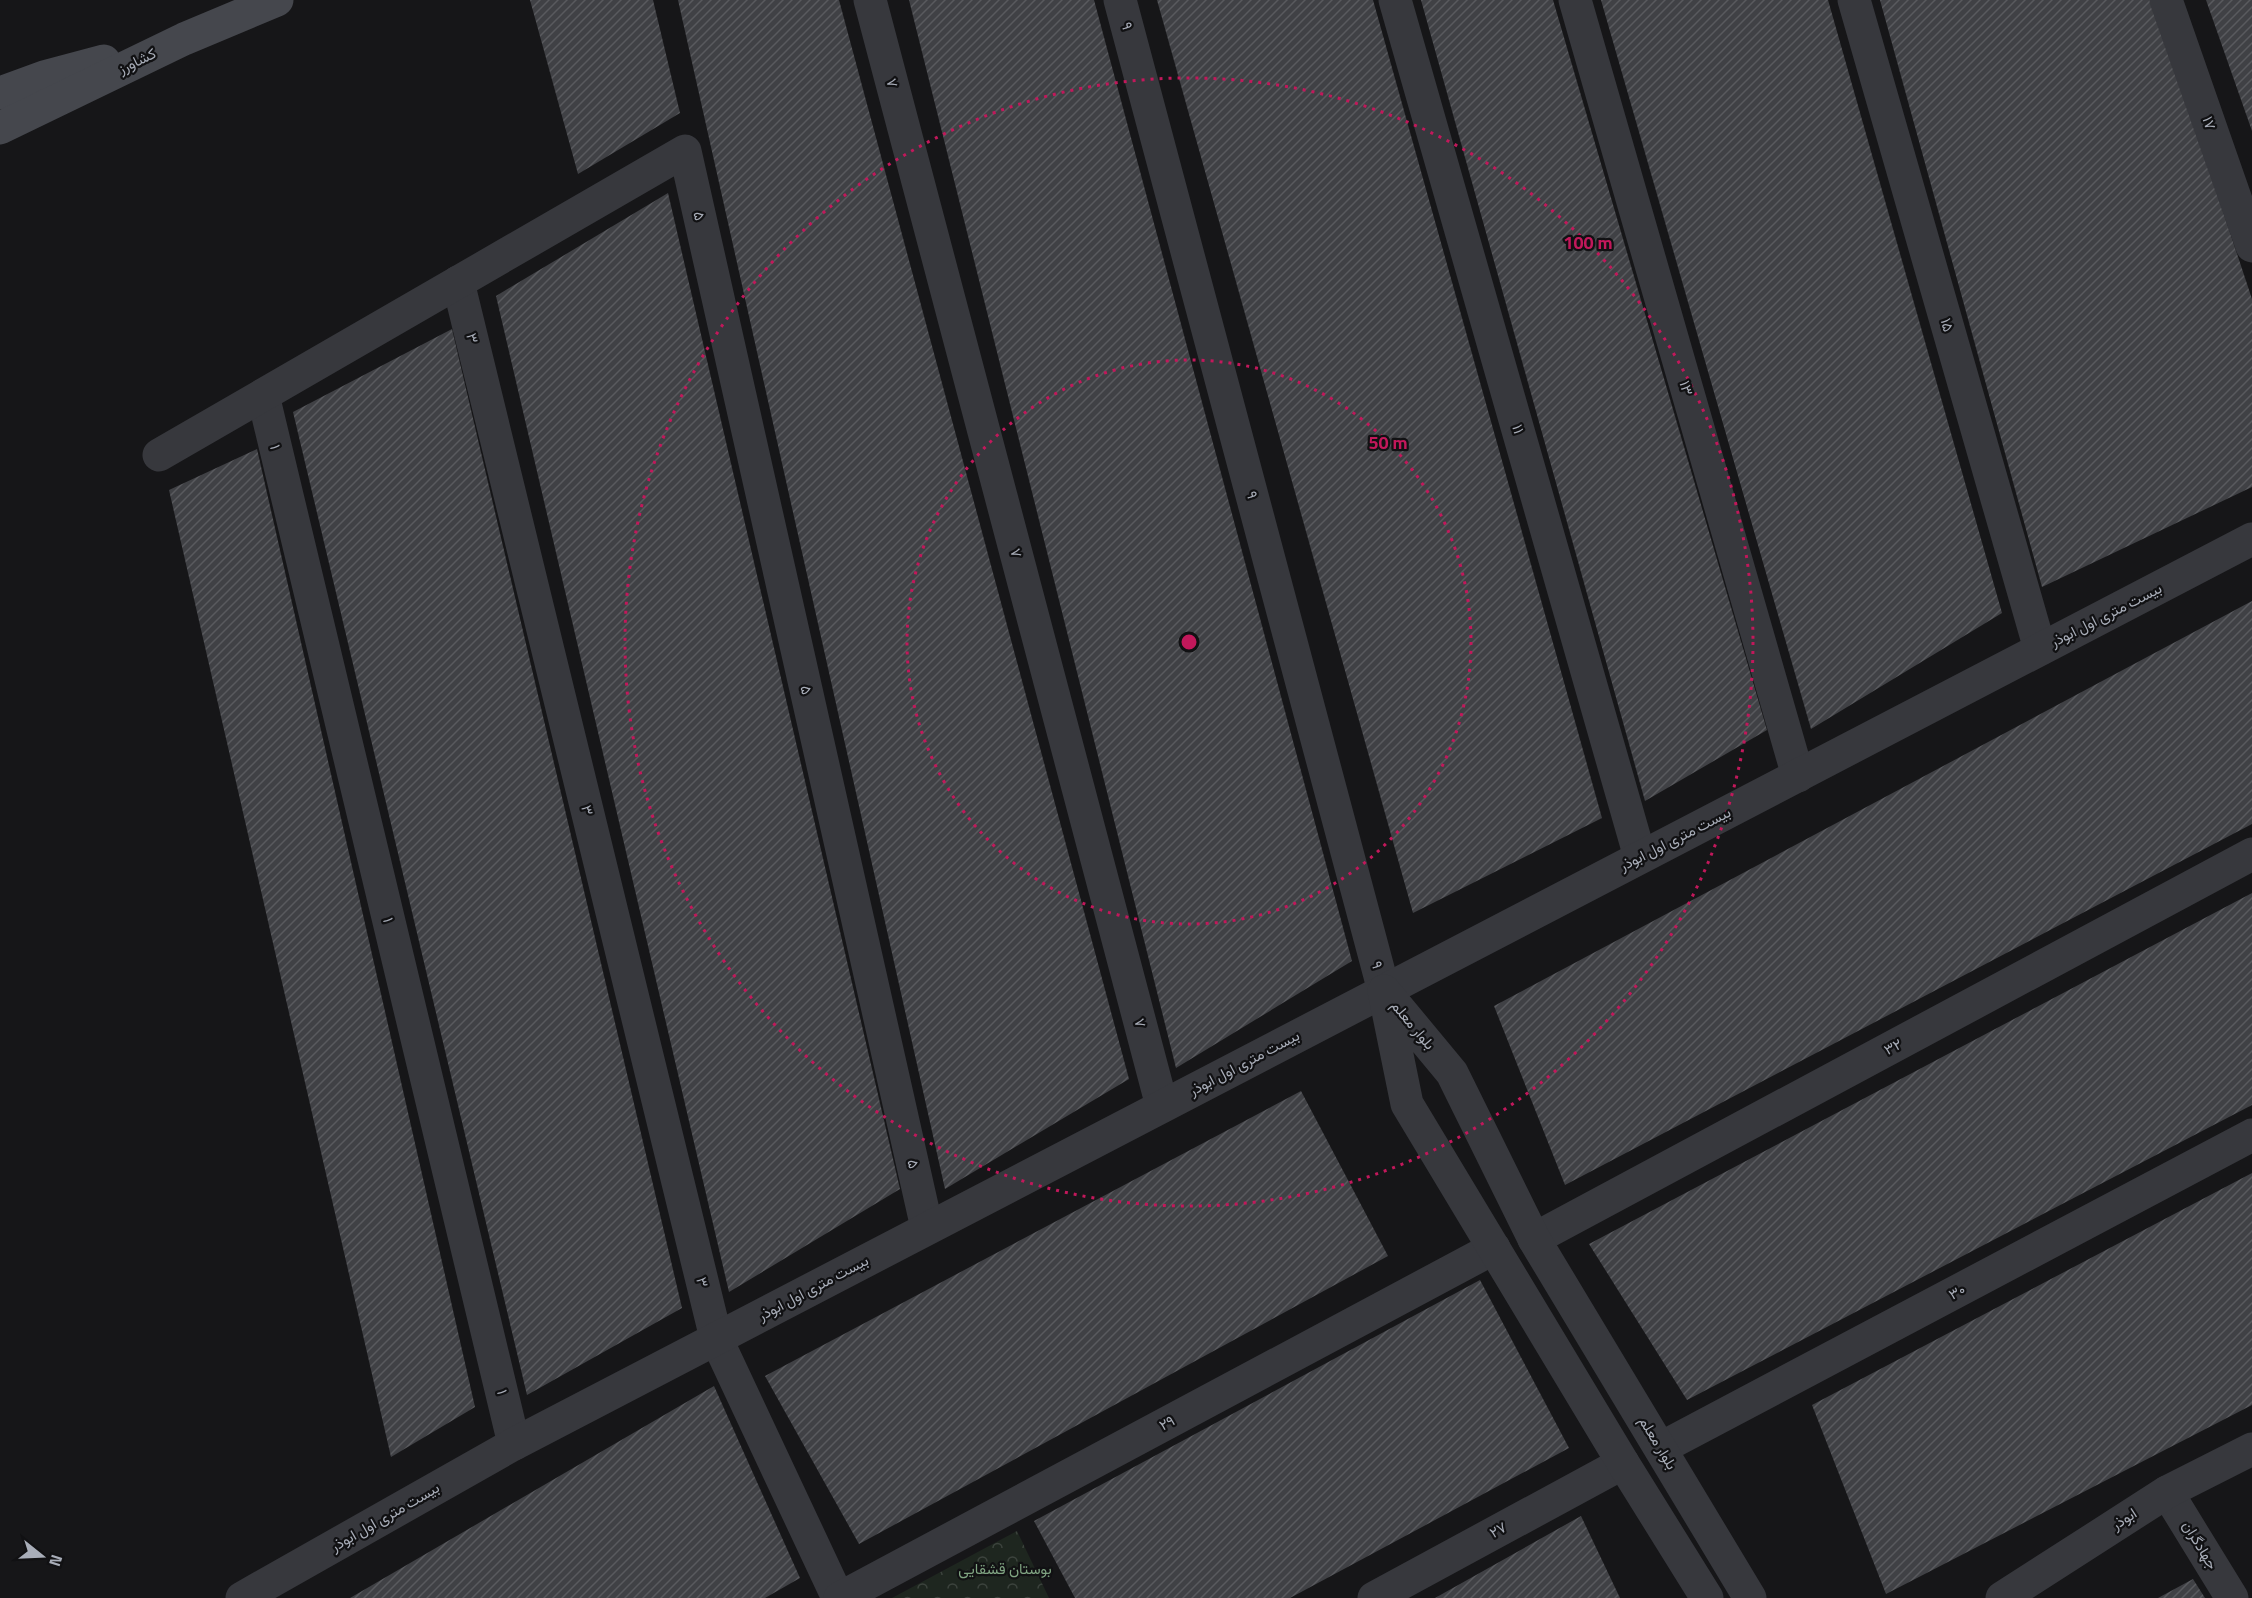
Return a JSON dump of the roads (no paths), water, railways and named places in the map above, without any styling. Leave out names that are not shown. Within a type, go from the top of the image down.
[{"type":"main road","name":"کشاورز","points":[[0,128],[184,39],[277,0]]},
{"type":"main road","points":[[0,93],[44,77],[184,39]]},
{"type":"street","name":"۷","points":[[870,0],[1162,1106]]},
{"type":"street","name":"۹","points":[[1120,0],[1384,991]]},
{"type":"street","name":"۱۱","points":[[1395,0],[1640,857]]},
{"type":"street","name":"۱۳","points":[[1575,0],[1797,776]]},
{"type":"street","name":"۱۵","points":[[1854,0],[2040,649]]},
{"type":"street","name":"۱۷","points":[[2166,0],[2252,246]]},
{"type":"street","name":"۵","points":[[458,282],[685,151],[927,1228]]},
{"type":"street","points":[[159,455],[458,282]]},
{"type":"street","name":"۳","points":[[458,282],[716,1338],[839,1598]]},
{"type":"street","name":"۱","points":[[263,395],[514,1444]]},
{"type":"street","name":"بیست متری اول ابوذر","points":[[242,1598],[514,1444],[2252,539]]},
{"type":"street","name":"۳۲","points":[[1534,1239],[2252,854]]},
{"type":"street","name":"بلوار معلم","points":[[1384,991],[1452,1073],[1534,1239],[1750,1598]]},
{"type":"street","name":"بلوار معلم","points":[[1384,991],[1407,1104],[1707,1598]]},
{"type":"street","name":"۳۰","points":[[1661,1448],[2252,1135]]},
{"type":"street","name":"۲۹","points":[[839,1598],[1494,1248]]},
{"type":"street","name":"ابوذر","points":[[2002,1598],[2167,1492],[2252,1449]]},
{"type":"street","name":"۲۷","points":[[1374,1598],[1623,1463]]},
{"type":"street","name":"جهادگران","points":[[2167,1492],[2232,1598]]},
{"type":"park label","name":"بوستان قشقایی","points":[[1005,1569]]}]
